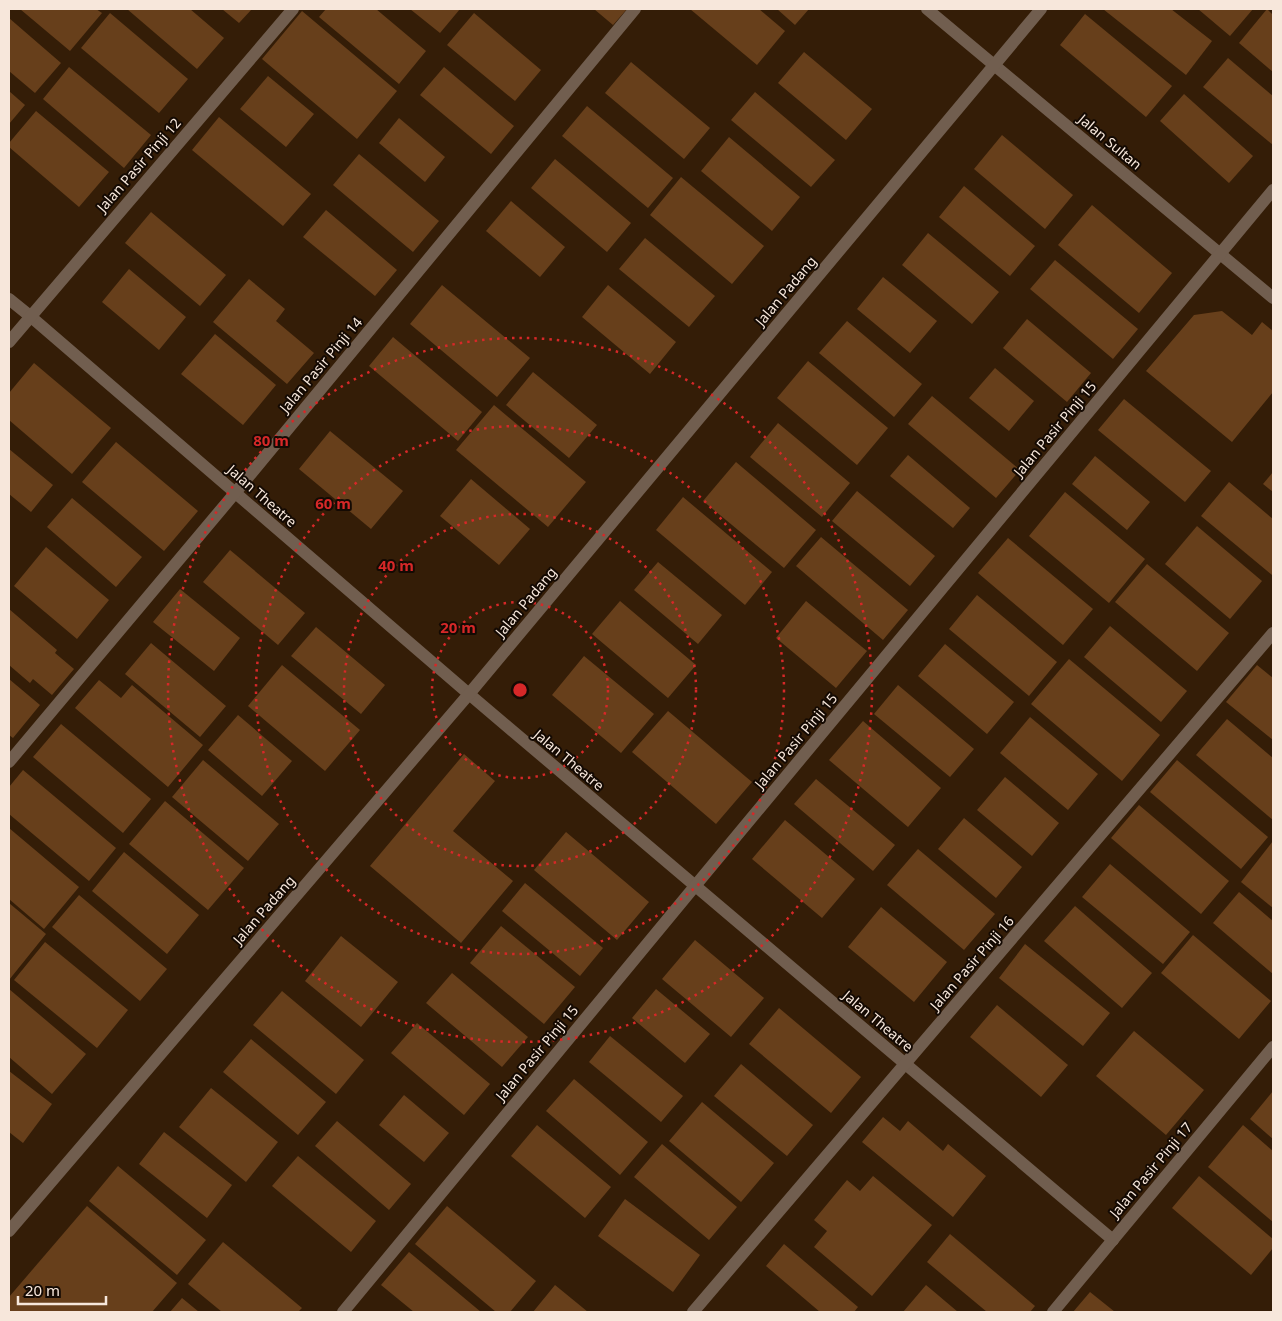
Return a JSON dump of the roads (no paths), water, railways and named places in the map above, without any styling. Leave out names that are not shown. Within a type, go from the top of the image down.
[{"type":"street","name":"Jalan Pasir Pinji 12","points":[[9,342],[293,9]]},
{"type":"street","name":"Jalan Pasir Pinji 14","points":[[9,762],[235,493],[635,9]]},
{"type":"street","name":"Jalan Sultan","points":[[927,9],[1273,298]]},
{"type":"street","name":"Jalan Padang","points":[[9,1232],[468,694],[1041,9]]},
{"type":"street","name":"Jalan Pasir Pinji 15","points":[[343,1312],[1273,190]]},
{"type":"street","name":"Jalan Theatre","points":[[9,299],[468,694],[1113,1240]]},
{"type":"street","name":"Jalan Pasir Pinji 16","points":[[693,1312],[1273,633]]},
{"type":"street","name":"Jalan Pasir Pinji 17","points":[[1052,1312],[1273,1047]]}]
